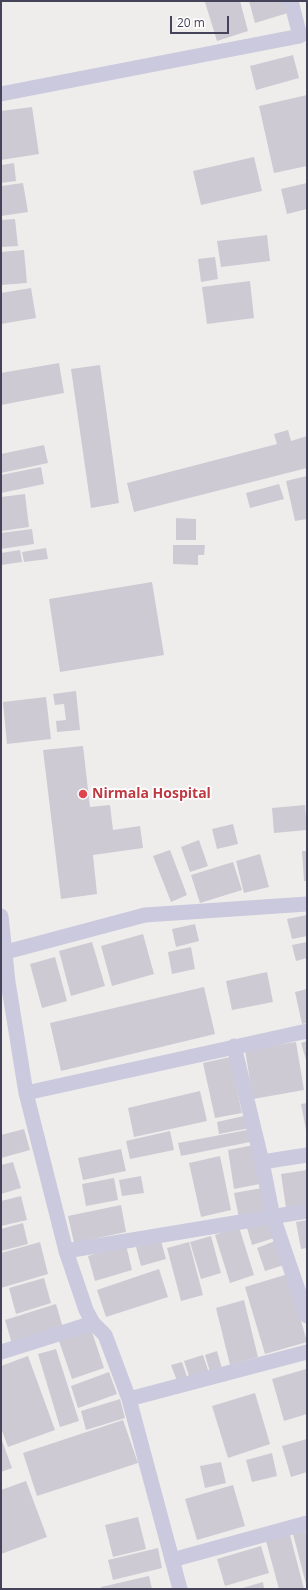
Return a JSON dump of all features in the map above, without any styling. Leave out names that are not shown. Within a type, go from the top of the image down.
[{"type":"street","points":[[1,94],[303,35],[291,1]]},
{"type":"street","points":[[6,952],[144,915],[307,904]]},
{"type":"street","points":[[1,916],[6,952],[4,969],[26,1093],[66,1252],[86,1310],[93,1323],[105,1335],[128,1399],[180,1589]]},
{"type":"street","points":[[26,1093],[307,1031]]},
{"type":"street","points":[[234,1046],[262,1162],[273,1217],[307,1316]]},
{"type":"street","points":[[262,1162],[307,1155]]},
{"type":"street","points":[[66,1252],[307,1211]]},
{"type":"street","points":[[1,1352],[93,1323]]},
{"type":"street","points":[[128,1399],[307,1352]]},
{"type":"street","points":[[172,1560],[307,1523]]},
{"type":"building","points":[[240,1],[248,31],[217,41],[205,2]]},
{"type":"building","points":[[249,1],[285,1],[288,13],[255,23]]},
{"type":"building","points":[[293,55],[299,78],[256,90],[250,66]]},
{"type":"building","points":[[307,95],[307,166],[274,173],[259,106]]},
{"type":"building","points":[[32,107],[39,154],[1,160],[1,111]]},
{"type":"building","points":[[254,157],[262,191],[201,205],[193,171]]},
{"type":"building","points":[[14,163],[16,181],[1,183],[1,165]]},
{"type":"building","points":[[23,183],[28,212],[1,216],[1,186]]},
{"type":"building","points":[[307,183],[307,209],[287,214],[281,189]]},
{"type":"building","points":[[15,219],[18,246],[1,247],[1,220]]},
{"type":"building","points":[[267,235],[270,261],[221,267],[217,241]]},
{"type":"building","points":[[24,250],[27,283],[1,285],[1,252]]},
{"type":"building","points":[[215,257],[218,279],[201,282],[198,259]]},
{"type":"building","points":[[250,281],[254,318],[207,324],[202,287]]},
{"type":"building","points":[[31,288],[36,318],[1,324],[1,293]]},
{"type":"building","points":[[59,363],[64,393],[1,405],[1,373]]},
{"type":"building","points":[[100,365],[119,503],[91,508],[71,369]]},
{"type":"building","points":[[288,430],[291,441],[307,436],[307,468],[134,512],[127,483],[277,444],[274,434]]},
{"type":"building","points":[[44,445],[48,463],[1,473],[1,454]]},
{"type":"building","points":[[41,467],[44,484],[1,493],[1,475]]},
{"type":"building","points":[[307,476],[307,519],[295,521],[286,481]]},
{"type":"building","points":[[279,484],[284,499],[250,508],[246,493]]},
{"type":"building","points":[[25,494],[29,527],[1,531],[1,497]]},
{"type":"building","points":[[176,518],[196,519],[196,540],[176,540]]},
{"type":"building","points":[[32,529],[34,544],[1,549],[1,533]]},
{"type":"building","points":[[173,545],[205,545],[204,555],[198,555],[198,565],[173,564]]},
{"type":"building","points":[[46,548],[48,559],[24,562],[22,552]]},
{"type":"building","points":[[20,550],[22,562],[1,565],[1,553]]},
{"type":"building","points":[[152,582],[164,655],[60,672],[49,599]]},
{"type":"building","points":[[76,691],[80,730],[57,732],[56,721],[66,720],[64,704],[55,705],[53,694]]},
{"type":"building","points":[[46,697],[51,739],[7,744],[3,702]]},
{"type":"building","points":[[83,746],[90,807],[110,805],[113,830],[140,826],[143,848],[93,855],[97,894],[61,899],[43,750]]},
{"type":"building","points":[[305,805],[307,830],[274,833],[272,808]]},
{"type":"building","points":[[233,824],[238,844],[217,849],[212,829]]},
{"type":"building","points":[[199,840],[208,866],[190,872],[181,847]]},
{"type":"building","points":[[170,850],[187,895],[171,902],[153,856]]},
{"type":"building","points":[[302,851],[307,851],[307,881],[304,881]]},
{"type":"building","points":[[260,854],[269,887],[244,893],[236,861]]},
{"type":"building","points":[[233,862],[242,890],[200,903],[191,875]]},
{"type":"building","points":[[307,915],[307,936],[292,939],[287,919]]},
{"type":"building","points":[[195,924],[199,941],[176,947],[172,929]]},
{"type":"building","points":[[143,934],[154,974],[112,986],[101,946]]},
{"type":"building","points":[[92,942],[105,986],[71,996],[59,951]]},
{"type":"building","points":[[307,942],[307,958],[296,961],[292,945]]},
{"type":"building","points":[[191,947],[195,969],[172,974],[168,952]]},
{"type":"building","points":[[55,957],[67,1001],[42,1008],[30,964]]},
{"type":"building","points":[[267,972],[273,1002],[232,1010],[226,981]]},
{"type":"building","points":[[204,987],[215,1034],[61,1071],[50,1023]]},
{"type":"building","points":[[307,989],[307,1023],[302,1024],[295,992]]},
{"type":"building","points":[[307,1041],[307,1063],[301,1043]]},
{"type":"building","points":[[296,1042],[304,1090],[253,1099],[245,1050]]},
{"type":"building","points":[[230,1057],[242,1113],[215,1118],[203,1063]]},
{"type":"building","points":[[200,1091],[207,1121],[134,1137],[128,1108]]},
{"type":"building","points":[[307,1103],[307,1129],[306,1130],[301,1104]]},
{"type":"building","points":[[248,1115],[250,1128],[219,1134],[217,1122]]},
{"type":"building","points":[[24,1129],[30,1150],[1,1158],[1,1135]]},
{"type":"building","points":[[252,1129],[255,1141],[181,1156],[178,1143]]},
{"type":"building","points":[[170,1131],[174,1150],[130,1159],[126,1141]]},
{"type":"building","points":[[254,1145],[260,1184],[234,1189],[228,1150]]},
{"type":"building","points":[[121,1149],[126,1171],[83,1180],[78,1158]]},
{"type":"building","points":[[220,1156],[231,1210],[201,1217],[189,1163]]},
{"type":"building","points":[[13,1162],[21,1188],[1,1194],[1,1165]]},
{"type":"building","points":[[307,1170],[307,1205],[286,1208],[281,1174]]},
{"type":"building","points":[[141,1176],[144,1193],[122,1196],[119,1180]]},
{"type":"building","points":[[114,1178],[118,1200],[86,1206],[82,1184]]},
{"type":"building","points":[[262,1188],[266,1213],[239,1218],[234,1193]]},
{"type":"building","points":[[21,1196],[27,1220],[1,1226],[1,1201]]},
{"type":"building","points":[[121,1205],[126,1232],[74,1243],[68,1216]]},
{"type":"building","points":[[307,1220],[307,1248],[301,1249],[296,1222]]},
{"type":"building","points":[[269,1222],[274,1238],[252,1245],[247,1228]]},
{"type":"building","points":[[23,1223],[28,1244],[1,1251],[1,1229]]},
{"type":"building","points":[[239,1227],[254,1275],[230,1283],[215,1235]]},
{"type":"building","points":[[211,1236],[221,1273],[201,1279],[190,1242]]},
{"type":"building","points":[[161,1241],[166,1259],[141,1266],[136,1247]]},
{"type":"building","points":[[275,1241],[284,1265],[265,1271],[257,1248]]},
{"type":"building","points":[[40,1242],[48,1274],[1,1288],[1,1253]]},
{"type":"building","points":[[189,1242],[203,1295],[181,1301],[167,1248]]},
{"type":"building","points":[[126,1245],[132,1270],[95,1281],[88,1256]]},
{"type":"building","points":[[159,1269],[168,1297],[106,1317],[97,1290]]},
{"type":"building","points":[[288,1274],[307,1342],[265,1354],[245,1287]]},
{"type":"building","points":[[44,1278],[51,1303],[16,1314],[9,1288]]},
{"type":"building","points":[[244,1300],[258,1357],[230,1365],[216,1308]]},
{"type":"building","points":[[56,1304],[63,1328],[12,1344],[5,1320]]},
{"type":"building","points":[[91,1329],[104,1368],[72,1379],[59,1341]]},
{"type":"building","points":[[56,1349],[79,1421],[60,1427],[38,1354]]},
{"type":"building","points":[[217,1351],[222,1368],[210,1372],[205,1355]]},
{"type":"building","points":[[203,1355],[209,1373],[190,1379],[184,1361]]},
{"type":"building","points":[[28,1356],[55,1430],[8,1447],[1,1428],[1,1366]]},
{"type":"building","points":[[182,1362],[187,1377],[177,1381],[171,1365]]},
{"type":"building","points":[[306,1369],[307,1414],[284,1421],[272,1379]]},
{"type":"building","points":[[109,1372],[117,1394],[78,1408],[71,1386]]},
{"type":"building","points":[[255,1393],[270,1444],[228,1458],[212,1406]]},
{"type":"building","points":[[120,1399],[125,1418],[86,1430],[81,1411]]},
{"type":"building","points":[[123,1420],[138,1463],[37,1496],[23,1453]]},
{"type":"building","points":[[1,1438],[12,1468],[1,1472]]},
{"type":"building","points":[[307,1439],[307,1472],[291,1477],[282,1446]]},
{"type":"building","points":[[272,1453],[277,1476],[252,1482],[246,1460]]},
{"type":"building","points":[[221,1462],[226,1483],[205,1488],[200,1466]]},
{"type":"building","points":[[26,1481],[47,1537],[1,1554],[1,1490]]},
{"type":"building","points":[[233,1485],[245,1526],[197,1540],[185,1499]]},
{"type":"building","points":[[138,1517],[146,1549],[113,1557],[105,1525]]},
{"type":"building","points":[[307,1531],[307,1584],[306,1584],[293,1534]]},
{"type":"building","points":[[290,1535],[304,1589],[279,1589],[266,1541]]},
{"type":"building","points":[[261,1546],[269,1573],[225,1586],[217,1559]]},
{"type":"building","points":[[158,1548],[162,1568],[113,1580],[108,1560]]},
{"type":"building","points":[[149,1576],[152,1589],[101,1589],[101,1587]]},
{"type":"building","points":[[263,1582],[264,1589],[239,1589]]},
{"type":"place","name":"Nirmala Hospital","points":[[83,794]]}]
